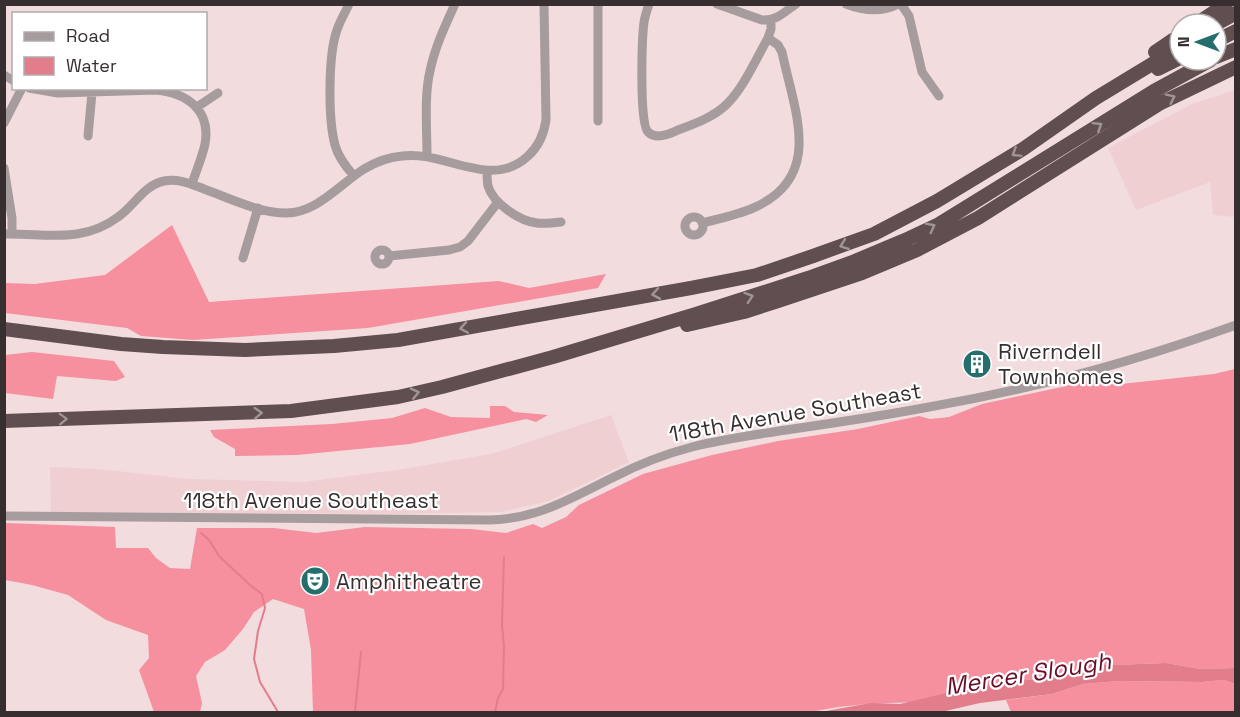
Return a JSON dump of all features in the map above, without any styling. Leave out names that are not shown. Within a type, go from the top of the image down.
[{"type":"highway","points":[[1065,121],[1130,69],[1168,43]]},
{"type":"highway","points":[[4,329],[121,344],[205,350],[289,349],[398,340],[757,275],[874,234],[937,201],[1023,149],[1096,98],[1168,53]]},
{"type":"highway","points":[[1096,98],[1168,64]]},
{"type":"highway","points":[[553,357],[744,312],[862,273],[917,250],[978,218],[1159,104],[1236,68]]},
{"type":"highway","points":[[4,421],[310,409],[398,397],[553,357],[808,278],[904,240],[939,224],[1154,91],[1189,72]]},
{"type":"street","points":[[349,4],[334,40],[330,86],[335,146],[343,162],[354,176]]},
{"type":"street","points":[[427,156],[429,73],[440,37],[455,4]]},
{"type":"street","points":[[4,168],[12,218],[8,234],[63,236],[88,232],[109,223],[130,207],[146,189],[170,180],[192,184],[258,208],[289,213],[311,207],[364,169],[384,159],[405,155],[427,156],[487,171],[503,170],[520,163],[530,154],[545,129],[544,4]]},
{"type":"street","points":[[598,4],[598,122]]},
{"type":"street","points":[[649,4],[643,34],[642,113],[645,129],[655,136],[666,135],[712,115],[726,105],[768,38],[771,20]]},
{"type":"street","points":[[717,4],[762,20],[780,17],[796,4]]},
{"type":"street","points":[[846,4],[869,11],[900,4],[909,16],[922,72],[939,96]]},
{"type":"street","points":[[702,223],[764,203],[793,176],[800,147],[798,121],[782,52],[778,45],[768,38]]},
{"type":"street","points":[[4,123],[21,90]]},
{"type":"street","points":[[41,90],[58,93],[167,91],[184,97],[197,107],[204,124],[205,142],[192,184]]},
{"type":"street","points":[[88,136],[92,93]]},
{"type":"street","points":[[197,107],[218,93]]},
{"type":"street","points":[[487,171],[488,187],[506,209],[531,222],[561,222]]},
{"type":"street","points":[[389,256],[460,247],[468,241],[498,202]]},
{"type":"street","points":[[243,258],[258,208]]},
{"type":"street","name":"118th Avenue Southeast","points":[[4,516],[510,519],[546,510],[633,468],[684,450],[734,438],[978,398],[1082,374],[1236,325]]},
{"type":"shaded area","points":[[1235,90],[1235,217],[1213,215],[1210,182],[1136,210],[1108,148],[1192,104]]},
{"type":"shaded area","points":[[172,225],[209,302],[499,281],[529,288],[606,274],[598,288],[368,328],[193,340],[141,336],[127,328],[5,313],[5,283],[35,284],[105,275]]},
{"type":"shaded area","points":[[32,352],[114,361],[125,377],[116,381],[57,376],[53,399],[5,393],[5,355]]},
{"type":"shaded area","points":[[1235,369],[1235,668],[1201,669],[1166,663],[1113,665],[1091,663],[1061,675],[980,685],[914,702],[867,704],[810,712],[313,712],[311,650],[304,609],[273,599],[254,612],[225,650],[205,662],[196,676],[202,703],[200,712],[154,712],[139,670],[149,658],[148,635],[106,620],[68,595],[5,580],[5,523],[115,527],[116,548],[148,548],[156,558],[170,568],[190,569],[197,528],[274,528],[316,533],[365,527],[471,529],[506,533],[533,524],[542,528],[566,517],[579,505],[643,474],[712,455],[919,416],[930,419],[949,417],[982,404],[1062,387],[1113,373],[1121,384],[1214,374]]},
{"type":"shaded area","points":[[490,406],[505,406],[514,412],[548,415],[536,422],[526,419],[410,444],[297,455],[235,456],[235,449],[214,437],[210,430],[332,424],[392,418],[425,408],[451,417],[490,418]]},
{"type":"shaded area","points":[[611,415],[629,462],[549,501],[501,512],[399,514],[51,512],[50,467],[99,469],[189,479],[303,482],[404,469],[495,453]]},
{"type":"shaded area","points":[[1224,680],[1235,684],[1235,712],[1011,712],[1006,700],[1052,694],[1083,684],[1119,681]]},
{"type":"water","name":"Mercer Slough","points":[[1091,663],[1113,665],[1166,663],[1201,669],[1235,668],[1235,684],[1224,680],[1119,681],[1083,684],[1052,694],[980,703],[941,712],[820,712],[871,703],[900,704],[980,685],[1045,678],[1061,675]]},
{"type":"waterway","points":[[201,533],[209,540],[219,556],[262,594],[265,608],[258,631],[254,659],[260,682],[278,712]]},
{"type":"waterway","points":[[495,712],[503,689],[504,557]]},
{"type":"waterway","points":[[355,712],[361,652]]},
{"type":"place","name":"Riverndell Townhomes","points":[[977,364]]},
{"type":"place","name":"Amphitheatre","points":[[315,581]]}]
